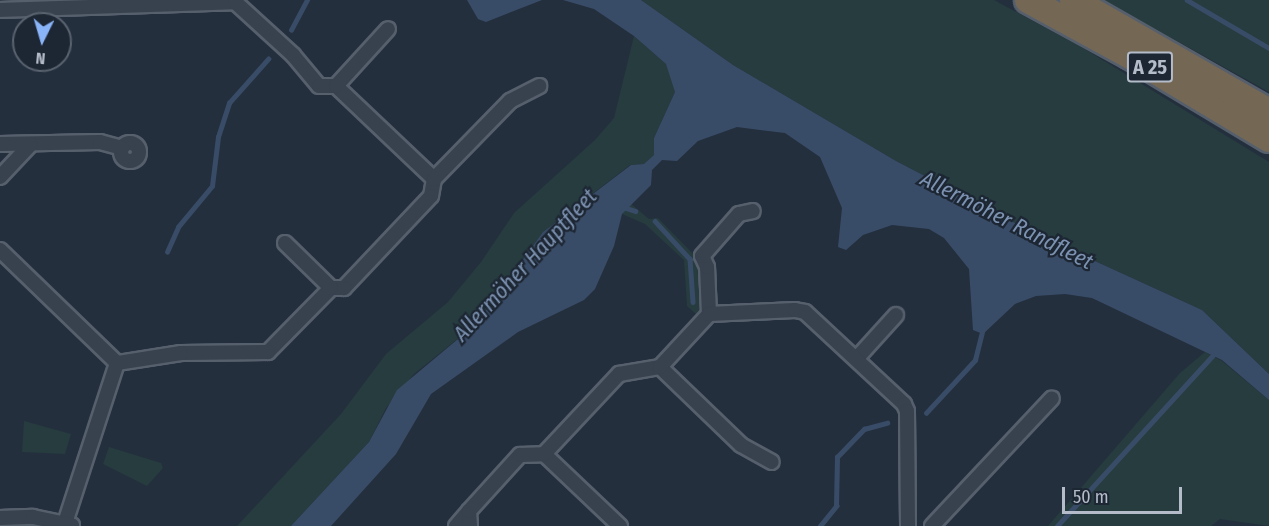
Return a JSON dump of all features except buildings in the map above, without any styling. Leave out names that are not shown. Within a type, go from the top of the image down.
[{"type":"highway","name":"A 25","points":[[1028,0],[1130,55],[1269,139]]},
{"type":"highway","name":"A 25","points":[[1073,0],[1269,112]]},
{"type":"street","points":[[0,10],[67,3],[235,2],[293,55],[319,86],[336,86],[434,179]]},
{"type":"street","points":[[336,86],[388,29]]},
{"type":"street","points":[[285,243],[331,288],[344,288],[431,196],[434,179],[510,101],[539,86]]},
{"type":"street","points":[[0,144],[100,142],[122,148]]},
{"type":"street","points":[[0,177],[31,144]]},
{"type":"street","points":[[456,526],[520,455],[544,454],[619,374],[660,367],[709,314],[707,267],[702,256],[740,214],[753,212]]},
{"type":"street","points":[[0,250],[117,363]]},
{"type":"street","points":[[117,363],[181,353],[268,352],[331,288]]},
{"type":"street","points":[[709,314],[805,312],[856,358],[907,411],[909,526]]},
{"type":"street","points":[[856,358],[896,315]]},
{"type":"street","points":[[0,518],[33,517],[70,524],[117,363]]},
{"type":"street","points":[[660,367],[741,445],[771,462]]},
{"type":"street","points":[[932,526],[1052,398]]},
{"type":"street","points":[[544,454],[620,526]]},
{"type":"street","points":[[469,511],[470,526]]},
{"type":"green space","points":[[641,0],[994,0],[1083,48],[1269,162],[1269,374],[1202,310],[1038,235],[896,161],[733,65]]},
{"type":"green space","points":[[1103,0],[1269,0],[1269,92]]},
{"type":"green space","points":[[634,36],[666,64],[673,76],[675,92],[654,138],[654,155],[645,164],[630,165],[543,232],[476,324],[414,374],[386,408],[369,442],[291,526],[237,526],[341,414],[386,354],[448,302],[481,262],[514,213],[595,140],[614,118]]},
{"type":"green space","points":[[630,203],[649,219],[658,218],[697,258],[700,310],[696,314],[687,306],[684,260],[645,224],[622,214]]},
{"type":"green space","points":[[1205,352],[1222,361],[1269,400],[1269,526],[1220,519],[1211,526],[1048,526],[1180,373]]},
{"type":"green space","points":[[24,421],[71,434],[65,454],[22,452]]},
{"type":"green space","points":[[109,447],[161,463],[163,468],[147,486],[103,464]]},
{"type":"water","points":[[467,0],[542,0],[486,22],[478,19]]},
{"type":"water","points":[[563,0],[641,0],[733,65],[896,161],[1038,235],[1202,310],[1269,374],[1269,400],[1222,360],[1092,298],[1065,294],[1036,296],[1015,304],[983,334],[973,330],[969,269],[944,238],[929,229],[892,225],[863,235],[846,250],[838,247],[842,208],[820,157],[785,133],[737,127],[698,141],[677,161],[662,160],[652,170],[651,185],[622,214],[614,246],[595,289],[584,300],[518,332],[431,394],[396,454],[331,526],[291,526],[369,442],[397,390],[476,324],[543,232],[631,165],[644,164],[654,155],[654,138],[675,92],[666,64],[634,36],[594,9]]},
{"type":"waterway","points":[[291,30],[307,0]]},
{"type":"waterway","points":[[1187,0],[1269,48]]},
{"type":"waterway","points":[[167,252],[178,227],[212,186],[218,137],[229,103],[268,59]]},
{"type":"waterway","points":[[623,207],[635,211]]},
{"type":"waterway","points":[[655,221],[690,259],[693,302]]},
{"type":"waterway","points":[[926,413],[975,360],[983,328]]},
{"type":"waterway","points":[[1057,526],[1215,353]]},
{"type":"waterway","points":[[820,526],[836,506],[837,457],[864,429],[887,423]]},
{"type":"water label","name":"Allermöher Randfleet","points":[[1007,220]]},
{"type":"water label","name":"Allermöher Hauptfleet","points":[[525,265]]}]
